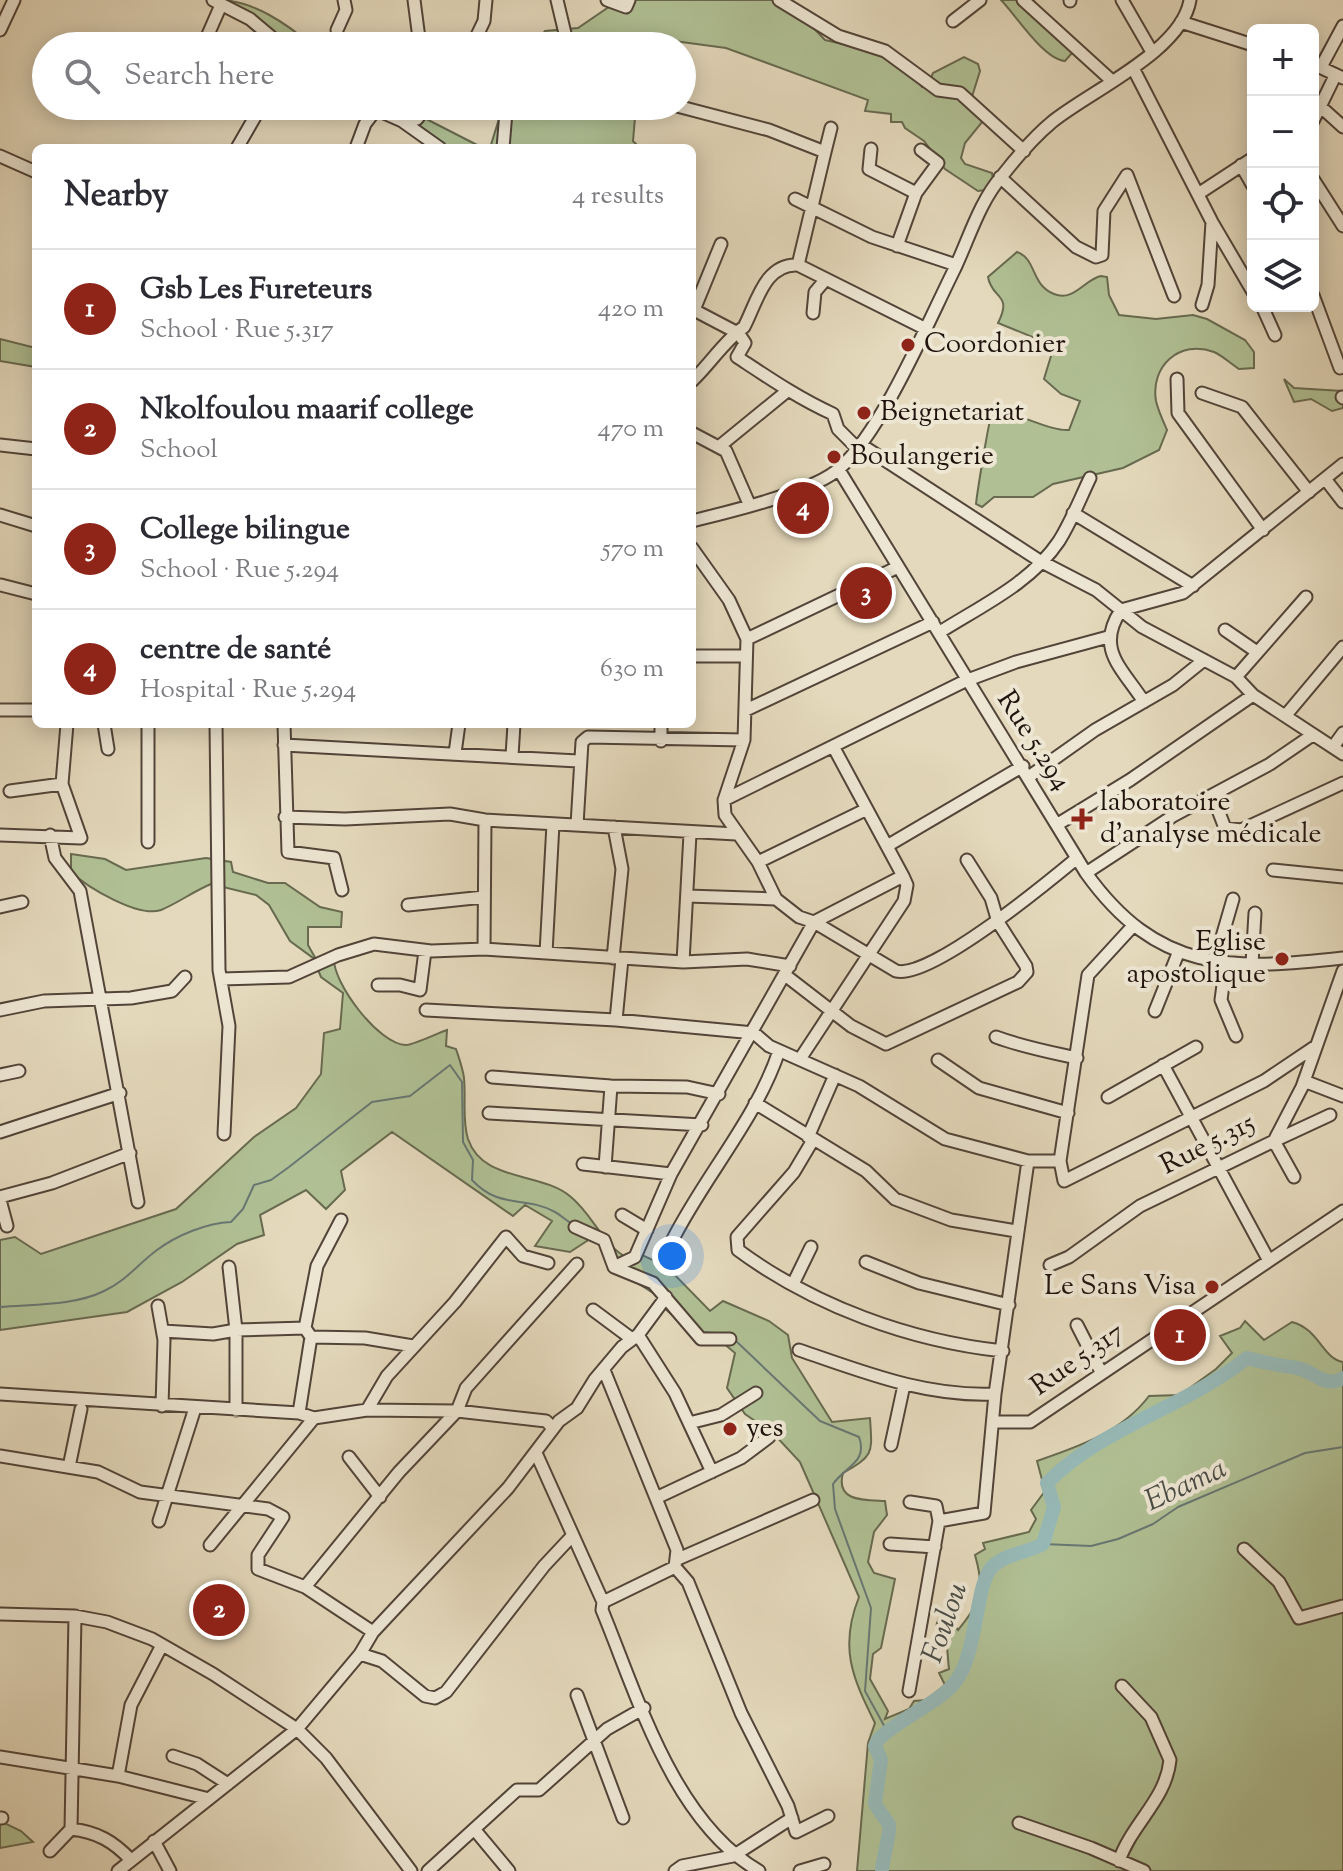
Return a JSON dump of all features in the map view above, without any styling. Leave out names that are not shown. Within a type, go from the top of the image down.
[{"type":"street","points":[[0,30],[14,0]]},
{"type":"street","points":[[337,30],[346,10],[344,0]]},
{"type":"street","points":[[414,0],[418,32]]},
{"type":"street","points":[[479,32],[484,21],[486,0]]},
{"type":"street","points":[[557,0],[565,32]]},
{"type":"street","points":[[607,0],[626,7],[629,0]]},
{"type":"street","points":[[779,0],[838,36],[885,51],[938,90],[960,93],[1024,151]]},
{"type":"street","points":[[953,21],[980,0]]},
{"type":"street","points":[[1023,0],[1111,80]]},
{"type":"street","points":[[1122,0],[1152,52]]},
{"type":"street","points":[[696,520],[750,506],[839,470],[858,446],[898,381],[1000,177],[1049,124],[1152,52],[1181,22],[1190,0]]},
{"type":"street","points":[[208,32],[217,3],[250,19],[265,32]]},
{"type":"street","points":[[1181,22],[1247,43]]},
{"type":"street","points":[[1319,62],[1343,26]]},
{"type":"street","points":[[1319,66],[1339,77],[1319,110]]},
{"type":"street","points":[[1133,68],[1212,222],[1247,282]]},
{"type":"street","points":[[1321,107],[1343,127]]},
{"type":"street","points":[[696,111],[769,130],[825,152]]},
{"type":"street","points":[[243,144],[254,120]]},
{"type":"street","points":[[358,144],[368,120]]},
{"type":"street","points":[[402,121],[410,120]]},
{"type":"street","points":[[503,144],[505,120]]},
{"type":"street","points":[[402,121],[434,144]]},
{"type":"street","points":[[798,265],[815,206],[831,128]]},
{"type":"street","points":[[871,149],[869,169],[916,193]]},
{"type":"street","points":[[897,246],[916,193],[938,163],[921,150]]},
{"type":"street","points":[[0,156],[32,170]]},
{"type":"street","points":[[1198,194],[1247,162]]},
{"type":"street","points":[[1241,165],[1247,176]]},
{"type":"street","points":[[1000,177],[1037,207],[1076,247],[1096,257],[1102,255],[1104,211],[1127,175],[1174,296]]},
{"type":"street","points":[[1319,188],[1343,226]]},
{"type":"street","points":[[795,199],[815,206],[851,228],[956,265]]},
{"type":"street","points":[[1202,305],[1208,285],[1212,222]]},
{"type":"street","points":[[696,302],[721,244]]},
{"type":"street","points":[[696,377],[714,360],[735,331],[744,327],[778,267],[798,265],[924,328]]},
{"type":"street","points":[[813,313],[815,292],[826,279]]},
{"type":"street","points":[[696,311],[735,331],[745,343],[737,357],[768,375],[786,392],[833,414],[838,429],[858,446],[1040,561],[1096,590],[1142,627],[1236,677],[1253,695],[1286,715],[1311,736],[1338,750],[1343,733]]},
{"type":"street","points":[[1319,311],[1340,368]]},
{"type":"street","points":[[1265,312],[1275,335]]},
{"type":"street","points":[[1177,379],[1178,413],[1263,530]]},
{"type":"street","points":[[696,436],[709,444],[721,445],[786,392]]},
{"type":"street","points":[[1202,393],[1242,407],[1309,492]]},
{"type":"street","points":[[0,445],[32,449]]},
{"type":"street","points":[[721,445],[750,506]]},
{"type":"street","points":[[1121,610],[1178,596],[1343,464]]},
{"type":"street","name":"Rue 5.294","points":[[839,470],[936,627],[965,681],[1026,771],[1086,873],[1132,927],[1179,951],[1221,961],[1252,964],[1343,958]]},
{"type":"street","points":[[746,710],[936,627],[1004,593],[1058,542],[1090,478]]},
{"type":"street","points":[[1326,480],[1343,502]]},
{"type":"street","points":[[1073,513],[1193,586]]},
{"type":"street","points":[[0,515],[32,525]]},
{"type":"street","points":[[696,554],[729,600],[747,639],[744,740],[724,800],[725,815],[758,862],[776,899],[799,917],[814,922],[867,956],[896,971],[913,971],[998,922],[1077,858]]},
{"type":"street","points":[[747,639],[898,567]]},
{"type":"street","points":[[1,585],[32,593]]},
{"type":"street","points":[[1236,677],[1306,597]]},
{"type":"street","points":[[1121,610],[1108,637],[1108,647],[1144,702]]},
{"type":"street","points":[[1225,630],[1257,652]]},
{"type":"street","points":[[724,800],[965,681],[1016,662],[1108,637]]},
{"type":"street","points":[[1286,715],[1343,647]]},
{"type":"street","points":[[696,656],[745,656]]},
{"type":"street","points":[[887,846],[1026,771],[1144,702],[1204,660]]},
{"type":"street","points":[[1058,824],[1130,780],[1253,695]]},
{"type":"street","points":[[0,710],[32,710]]},
{"type":"street","points":[[0,835],[81,838],[62,784],[67,728]]},
{"type":"street","points":[[105,728],[108,749]]},
{"type":"street","points":[[148,728],[148,842]]},
{"type":"street","points":[[216,728],[221,979],[229,1026],[224,1134]]},
{"type":"street","points":[[284,728],[288,852],[334,858],[342,890]]},
{"type":"street","points":[[455,753],[458,728]]},
{"type":"street","points":[[512,756],[514,728]]},
{"type":"street","points":[[577,825],[578,761],[585,739],[584,728]]},
{"type":"street","points":[[661,728],[661,741]]},
{"type":"street","points":[[1086,873],[1173,816],[1203,798],[1213,797],[1311,736]]},
{"type":"street","points":[[585,739],[744,740]]},
{"type":"street","points":[[284,745],[578,761]]},
{"type":"street","points":[[800,1059],[904,901],[907,885],[834,748]]},
{"type":"street","points":[[1213,797],[1225,828],[1241,830],[1343,783]]},
{"type":"street","points":[[10,791],[62,784]]},
{"type":"street","points":[[758,862],[865,810]]},
{"type":"street","points":[[285,817],[345,819],[450,814],[485,820],[690,834],[736,834]]},
{"type":"street","points":[[484,949],[485,820]]},
{"type":"street","points":[[546,953],[553,824]]},
{"type":"street","points":[[614,827],[622,869],[614,927],[618,958],[616,1020]]},
{"type":"street","points":[[683,962],[690,834]]},
{"type":"street","points":[[50,835],[55,858],[80,891],[138,1202]]},
{"type":"street","points":[[221,979],[289,977],[374,944],[425,951],[484,949],[683,962],[747,959],[788,971],[832,1012],[868,1037],[886,1044],[1018,982],[1027,972],[998,922],[991,898],[967,860]]},
{"type":"street","points":[[1273,870],[1343,877]]},
{"type":"street","points":[[614,1267],[635,1257],[671,1174],[702,1125],[754,1033],[759,1015],[788,971],[814,922],[903,876]]},
{"type":"street","points":[[687,896],[776,899]]},
{"type":"street","points":[[408,905],[484,897]]},
{"type":"street","points":[[1233,899],[1221,961],[1221,1000],[1236,1036]]},
{"type":"street","points":[[0,907],[22,902]]},
{"type":"street","points":[[1252,964],[1255,913]]},
{"type":"street","points":[[1132,927],[1088,975],[1060,1161],[1062,1179],[1068,1182],[1117,1153],[1264,1081],[1316,1046]]},
{"type":"street","points":[[378,985],[420,990],[425,951]]},
{"type":"street","points":[[1155,1011],[1179,951]]},
{"type":"street","name":"Rue 5.315","points":[[1050,1265],[1069,1257],[1140,1206],[1274,1141],[1304,1081],[1343,971]]},
{"type":"street","points":[[0,1010],[44,1001],[172,991],[185,977]]},
{"type":"street","points":[[426,1010],[616,1020],[754,1033],[779,1051],[835,1075],[945,1139],[1028,1161],[1060,1161]]},
{"type":"street","points":[[996,1037],[1025,1048],[1041,1048],[1077,1058]]},
{"type":"street","points":[[1108,1097],[1196,1047]]},
{"type":"street","points":[[671,1243],[693,1200],[755,1103],[779,1051]]},
{"type":"street","points":[[938,1060],[979,1088],[1068,1113]]},
{"type":"street","points":[[1163,1065],[1269,1261]]},
{"type":"street","points":[[0,1075],[19,1071]]},
{"type":"street","points":[[835,1075],[794,1172],[735,1244],[763,1268],[793,1284],[900,1330],[954,1345],[1003,1351]]},
{"type":"street","points":[[492,1077],[611,1086],[687,1087],[719,1094]]},
{"type":"street","points":[[1304,1081],[1343,1096]]},
{"type":"street","points":[[605,1167],[611,1086]]},
{"type":"street","points":[[0,1132],[120,1093]]},
{"type":"street","points":[[755,1103],[866,1171],[895,1199],[951,1220],[1016,1231]]},
{"type":"street","points":[[489,1113],[702,1125]]},
{"type":"street","points":[[1294,1177],[1274,1141],[1330,1115]]},
{"type":"street","points":[[7,1226],[0,1198],[52,1183],[130,1153]]},
{"type":"street","points":[[939,1521],[984,1513],[995,1422],[995,1394],[1028,1161]]},
{"type":"street","points":[[583,1164],[671,1174]]},
{"type":"street","name":"Rue 5.317","points":[[995,1422],[1030,1422],[1343,1211]]},
{"type":"street","points":[[622,1215],[647,1230]]},
{"type":"street","points":[[299,1413],[317,1266],[341,1220]]},
{"type":"street","points":[[575,1227],[604,1240],[614,1267],[653,1283],[701,1339],[730,1339]]},
{"type":"street","points":[[367,1410],[379,1386],[455,1302],[506,1237],[523,1256],[548,1263]]},
{"type":"street","points":[[793,1284],[811,1247]]},
{"type":"street","points":[[866,1262],[919,1283],[1009,1305]]},
{"type":"street","points":[[305,1587],[457,1411],[466,1388],[577,1264]]},
{"type":"street","points":[[229,1267],[236,1330],[236,1410]]},
{"type":"street","points":[[118,1871],[297,1729],[360,1654],[373,1632],[536,1453],[553,1428],[577,1408],[604,1370],[666,1297]]},
{"type":"street","points":[[158,1306],[163,1331],[162,1406]]},
{"type":"street","points":[[593,1310],[635,1337],[689,1423],[712,1472]]},
{"type":"street","points":[[1077,1325],[1101,1372]]},
{"type":"street","points":[[163,1331],[213,1334],[236,1330],[308,1332],[413,1346]]},
{"type":"street","points":[[799,1350],[904,1385],[944,1393],[995,1394]]},
{"type":"street","points":[[604,1370],[656,1498],[676,1563],[688,1582],[741,1713],[796,1832],[828,1816]]},
{"type":"street","points":[[891,1445],[904,1385]]},
{"type":"street","points":[[689,1423],[721,1415],[756,1393]]},
{"type":"street","points":[[0,1394],[299,1413],[314,1418],[367,1410],[457,1411],[546,1421],[553,1428]]},
{"type":"street","points":[[159,1521],[195,1408]]},
{"type":"street","points":[[69,1467],[81,1409]]},
{"type":"street","points":[[210,1545],[314,1418]]},
{"type":"street","points":[[656,1498],[741,1458],[769,1437]]},
{"type":"street","points":[[536,1453],[603,1602],[602,1610],[666,1765],[683,1796],[733,1856],[759,1871]]},
{"type":"street","points":[[0,1456],[98,1472],[140,1492],[268,1509],[283,1517],[258,1555],[258,1569],[305,1587],[373,1632]]},
{"type":"street","points":[[349,1457],[380,1497]]},
{"type":"street","points":[[603,1602],[676,1563],[813,1500]]},
{"type":"street","points":[[909,1691],[939,1521],[936,1506],[910,1502]]},
{"type":"street","points":[[360,1654],[382,1661],[425,1696],[435,1698],[446,1692],[544,1566],[573,1535]]},
{"type":"street","points":[[890,1544],[935,1547]]},
{"type":"street","points":[[1244,1549],[1279,1582],[1299,1618],[1343,1606]]},
{"type":"street","points":[[0,1614],[75,1616],[132,1630],[162,1645],[297,1729],[326,1758],[411,1871]]},
{"type":"street","points":[[50,1851],[71,1829],[75,1616]]},
{"type":"street","points":[[118,1776],[131,1705],[162,1645]]},
{"type":"street","points":[[1119,1861],[1139,1820],[1157,1800],[1170,1760],[1151,1717],[1122,1686]]},
{"type":"street","points":[[577,1695],[592,1726],[594,1742],[623,1818]]},
{"type":"street","points":[[428,1871],[517,1790],[539,1790],[607,1729],[644,1708]]},
{"type":"street","points":[[173,1756],[197,1764],[228,1784]]},
{"type":"street","points":[[0,1757],[118,1776],[209,1799]]},
{"type":"street","points":[[675,1871],[682,1866],[733,1856],[792,1818]]},
{"type":"street","points":[[1019,1823],[1144,1871]]},
{"type":"street","points":[[71,1829],[103,1837],[131,1860]]},
{"type":"street","points":[[474,1829],[509,1871]]},
{"type":"street","points":[[154,1841],[170,1871]]},
{"type":"street","points":[[800,1871],[824,1864]]},
{"type":"green space","points":[[219,0],[257,9],[294,32],[267,32]]},
{"type":"green space","points":[[619,0],[787,0],[825,40],[881,52],[888,61],[916,78],[922,87],[929,83],[933,73],[964,57],[978,64],[980,71],[970,103],[983,121],[965,143],[961,158],[965,164],[992,173],[993,179],[985,190],[978,191],[945,169],[924,141],[905,128],[902,122],[891,122],[891,114],[865,111],[868,100],[726,48],[696,44],[696,32],[544,32],[578,28]]},
{"type":"green space","points":[[1001,0],[1033,0],[1073,52],[1065,61],[1048,53]]},
{"type":"green space","points":[[397,120],[428,120],[475,144],[433,144]]},
{"type":"green space","points":[[499,120],[635,120],[633,141],[636,144],[491,144]]},
{"type":"green space","points":[[1017,252],[1028,260],[1046,290],[1054,294],[1068,295],[1101,276],[1107,277],[1109,295],[1119,315],[1156,319],[1193,315],[1207,319],[1245,340],[1254,352],[1254,368],[1239,369],[1214,352],[1202,349],[1179,353],[1163,367],[1155,388],[1159,412],[1167,430],[1159,450],[1123,468],[1053,484],[1033,497],[994,497],[982,507],[976,504],[992,414],[1007,413],[1069,430],[1080,401],[1061,394],[1044,379],[1051,356],[1040,340],[998,323],[1002,301],[988,277]]},
{"type":"green space","points":[[0,339],[32,347],[32,366],[0,361]]},
{"type":"green space","points":[[1284,379],[1294,388],[1343,391],[1343,408],[1332,411],[1311,399],[1294,402]]},
{"type":"green space","points":[[71,854],[105,859],[126,870],[206,858],[231,862],[233,872],[268,883],[285,883],[320,907],[342,912],[341,927],[308,927],[308,945],[317,961],[334,958],[341,982],[359,1010],[383,1035],[395,1042],[406,1045],[447,1030],[446,1046],[456,1049],[463,1071],[468,1139],[486,1163],[559,1189],[571,1197],[620,1253],[629,1259],[640,1254],[666,1266],[710,1311],[723,1301],[769,1321],[788,1335],[792,1358],[832,1422],[870,1418],[869,1452],[861,1462],[843,1473],[842,1482],[843,1489],[854,1498],[885,1501],[887,1515],[874,1532],[868,1562],[874,1573],[895,1579],[881,1648],[873,1654],[870,1679],[888,1711],[885,1719],[909,1709],[914,1701],[926,1700],[945,1685],[939,1673],[949,1669],[948,1653],[937,1631],[939,1618],[950,1619],[958,1630],[977,1603],[980,1577],[975,1555],[985,1549],[983,1543],[1029,1532],[1036,1519],[1031,1510],[1045,1491],[1037,1461],[1113,1429],[1149,1396],[1180,1395],[1232,1353],[1220,1336],[1240,1328],[1245,1321],[1264,1340],[1292,1322],[1309,1331],[1330,1355],[1343,1362],[1343,1871],[857,1871],[868,1743],[875,1723],[860,1691],[849,1647],[859,1597],[800,1462],[774,1434],[745,1414],[727,1388],[735,1353],[716,1337],[698,1338],[663,1307],[667,1302],[622,1273],[593,1237],[570,1252],[535,1246],[552,1221],[525,1205],[513,1216],[392,1132],[341,1171],[345,1190],[326,1209],[306,1190],[260,1215],[264,1235],[237,1244],[182,1282],[127,1312],[0,1330],[0,1240],[15,1237],[41,1254],[176,1209],[254,1137],[296,1108],[321,1074],[324,1033],[340,1029],[343,993],[321,977],[313,958],[290,941],[269,905],[256,895],[211,884],[161,910],[139,910],[100,893],[71,872]]},
{"type":"green space","points":[[0,1821],[21,1831],[33,1842],[0,1848]]},
{"type":"waterway","points":[[0,1307],[67,1302],[112,1287],[174,1239],[202,1227],[231,1222],[243,1209],[254,1185],[271,1180],[372,1102],[410,1096],[450,1065],[462,1082],[463,1142],[473,1160],[472,1180],[492,1195],[544,1207],[571,1223]]},
{"type":"waterway","points":[[702,1332],[715,1333]]},
{"type":"waterway","points":[[736,1341],[820,1421],[859,1437],[861,1452],[858,1458],[833,1484],[835,1509],[871,1608],[865,1691],[887,1731]]},
{"type":"waterway","name":"Foulou","points":[[882,1871],[889,1825],[875,1803],[881,1760],[875,1746],[887,1732],[940,1696],[956,1681],[969,1653],[987,1574],[1004,1558],[1043,1544],[1054,1507],[1047,1483],[1093,1447],[1198,1390],[1247,1358],[1303,1370],[1330,1382],[1343,1378]]},
{"type":"waterway","name":"Ebama","points":[[1043,1544],[1091,1546],[1118,1539],[1153,1524],[1178,1507],[1305,1453],[1343,1447]]},
{"type":"waterway","points":[[933,1640],[933,1655]]},
{"type":"place","name":"Coordonier","points":[[908,345]]},
{"type":"place","name":"Beignetariat","points":[[864,413]]},
{"type":"place","name":"Boulangerie","points":[[834,457]]},
{"type":"place","name":"centre de santé","points":[[803,508]]},
{"type":"place","name":"College bilingue","points":[[866,593]]},
{"type":"place","name":"laboratoire d'analyse médicale","points":[[1082,819]]},
{"type":"place","name":"Eglise apostolique","points":[[1282,959]]},
{"type":"place","name":"Le Sans Visa","points":[[1212,1287]]},
{"type":"place","name":"Gsb Les Fureteurs","points":[[1180,1335]]},
{"type":"place","name":"yes","points":[[730,1429]]},
{"type":"place","name":"Nkolfoulou maarif college","points":[[219,1610]]}]
